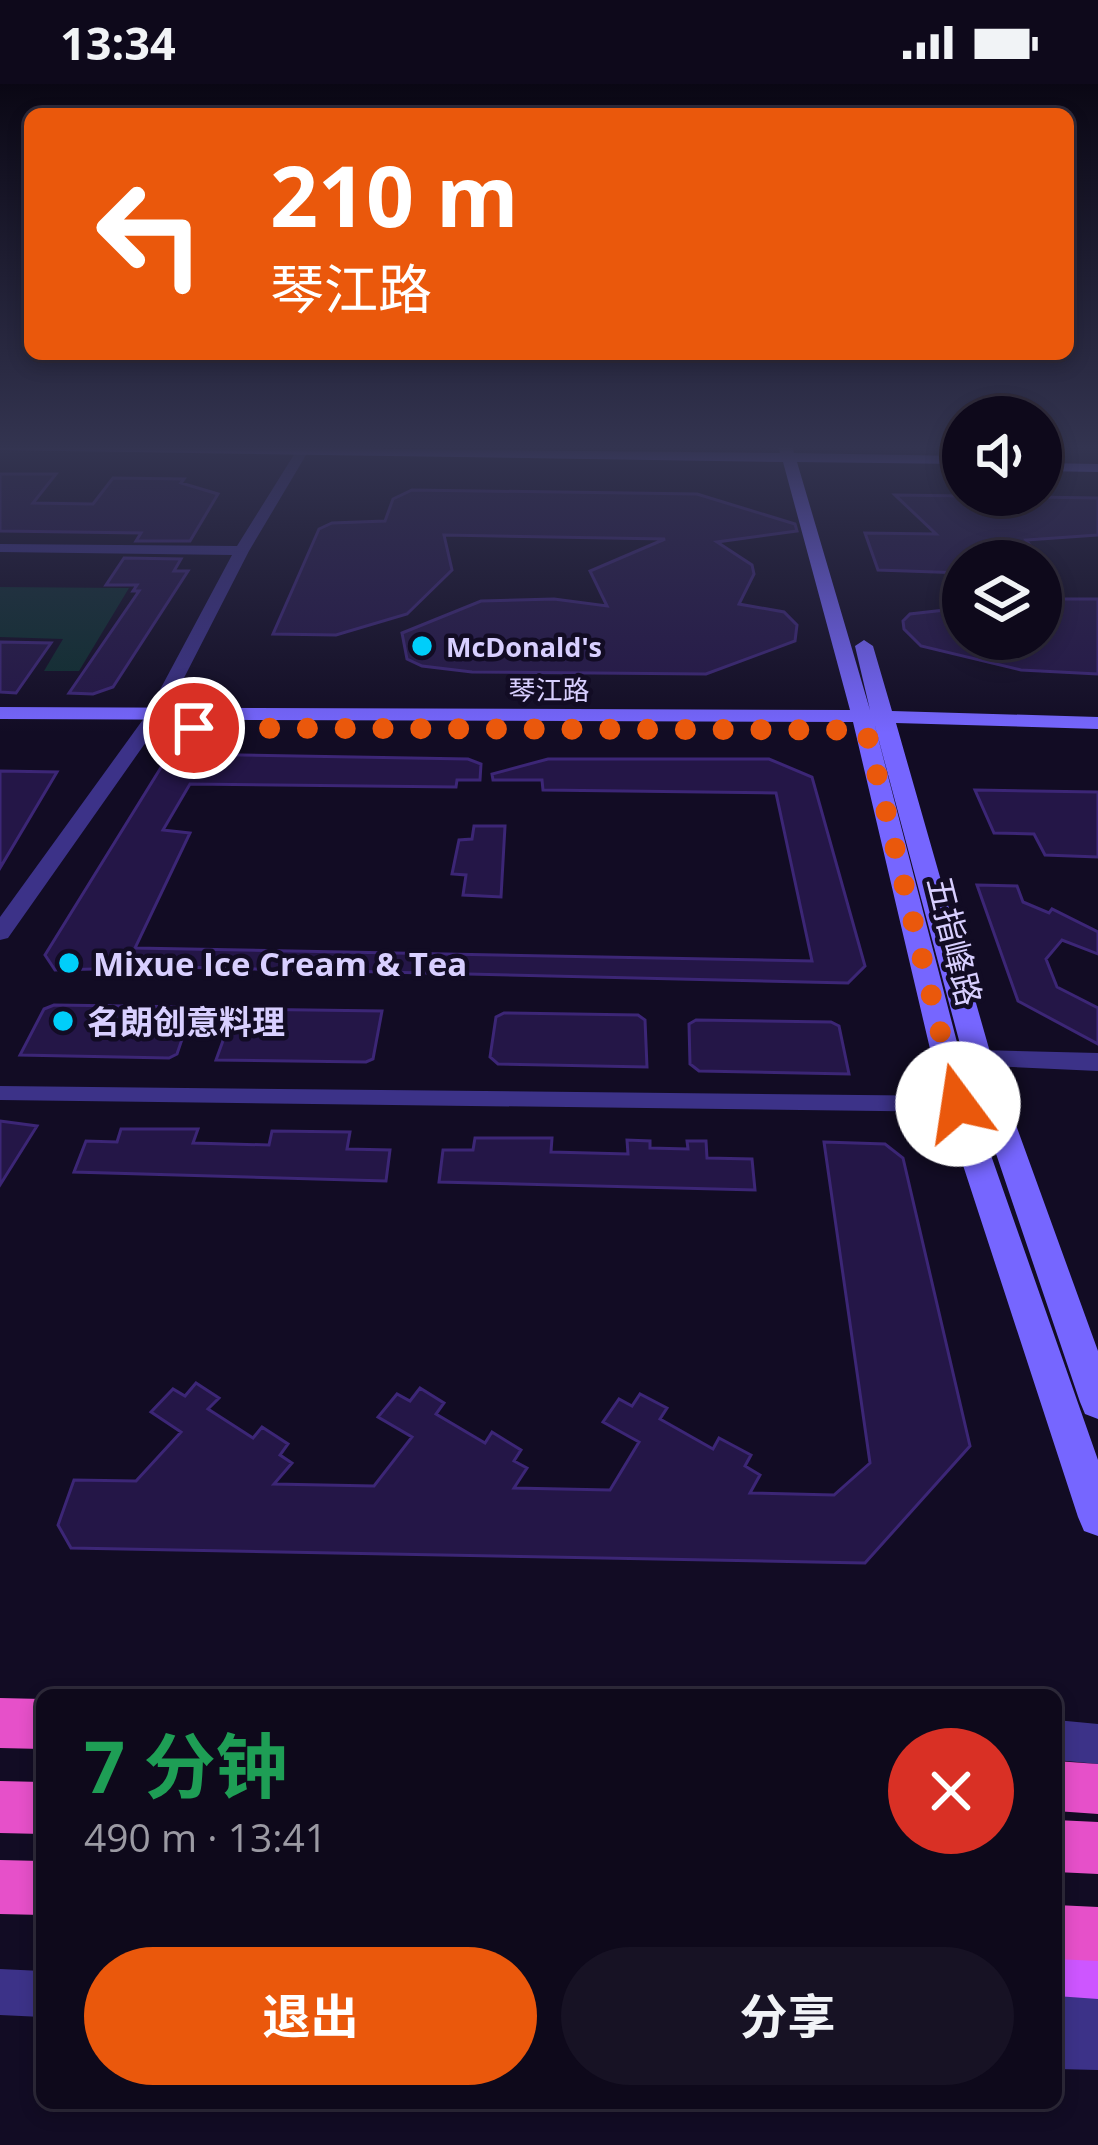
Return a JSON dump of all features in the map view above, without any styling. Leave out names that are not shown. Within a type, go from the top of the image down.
[{"type":"highway","points":[[0,1724],[36,1726]]},
{"type":"highway","points":[[1062,1783],[1098,1786]]},
{"type":"highway","points":[[0,1807],[36,1808]]},
{"type":"highway","points":[[1062,1846],[1098,1848]]},
{"type":"highway","points":[[1062,1932],[1098,1934]]},
{"type":"main road","name":"五指峰路","points":[[822,541],[978,1059],[1098,1402]]},
{"type":"main road","name":"琴江路","points":[[0,713],[151,722]]},
{"type":"main road","name":"五指峰路","points":[[875,723],[958,1104],[1098,1517]]},
{"type":"main road","name":"琴江路","points":[[875,723],[1098,735]]},
{"type":"main road","name":"琴江路","points":[[0,726],[1098,723]]},
{"type":"main road","points":[[1062,1971],[1098,1974]]},
{"type":"street","points":[[0,933],[151,722],[248,541]]},
{"type":"street","points":[[0,548],[242,551]]},
{"type":"street","points":[[978,1059],[1098,1062]]},
{"type":"street","points":[[0,1093],[958,1104]]},
{"type":"street","points":[[0,1699],[36,1700]]},
{"type":"street","points":[[1062,1741],[1098,1744]]},
{"type":"street","points":[[1062,1767],[1098,1774]]},
{"type":"street","points":[[0,1992],[36,1994]]},
{"type":"street","points":[[1062,2009],[1098,2004]]},
{"type":"street","points":[[1062,2045],[1098,2046]]},
{"type":"green space","points":[[0,587],[129,588],[79,671],[44,671],[63,639],[0,637]]},
{"type":"building","points":[[314,541],[445,541],[452,570],[407,614],[336,635],[273,634]]},
{"type":"building","points":[[660,541],[723,541],[717,542],[752,565],[754,574],[739,604],[784,612],[797,625],[795,641],[706,674],[472,672],[422,666],[407,659],[402,633],[481,601],[554,599],[607,606],[590,571]]},
{"type":"building","points":[[868,541],[942,541],[942,572],[878,570]]},
{"type":"building","points":[[124,558],[181,559],[174,571],[188,571],[113,687],[93,694],[69,693],[139,591],[133,591],[137,585],[106,585]]},
{"type":"building","points":[[1062,599],[1098,599],[1098,674],[1021,670],[979,660],[1062,660]]},
{"type":"building","points":[[942,610],[942,651],[921,646],[904,629],[903,621],[910,614]]},
{"type":"building","points":[[0,642],[51,643],[16,693],[0,692]]},
{"type":"building","points":[[185,754],[468,759],[481,764],[480,780],[457,780],[456,787],[190,784],[163,830],[190,833],[135,948],[812,961],[776,793],[543,790],[542,780],[493,780],[492,774],[548,759],[769,759],[812,777],[865,966],[848,983],[173,967],[55,970],[45,955],[165,761]]},
{"type":"building","points":[[0,771],[57,772],[0,868]]},
{"type":"building","points":[[975,790],[1098,792],[1098,857],[1045,855],[1034,834],[994,833]]},
{"type":"building","points":[[474,826],[505,826],[501,897],[463,895],[466,875],[452,874],[459,840],[472,839]]},
{"type":"building","points":[[977,885],[1017,886],[1023,902],[1049,913],[1052,909],[1098,932],[1098,954],[1062,940],[1046,959],[1057,987],[1098,1008],[1098,1044],[1018,1001]]},
{"type":"building","points":[[54,1005],[193,1007],[177,1054],[169,1058],[20,1055],[44,1009]]},
{"type":"building","points":[[242,1009],[382,1011],[373,1059],[216,1060],[233,1013]]},
{"type":"building","points":[[504,1013],[638,1015],[645,1020],[647,1067],[498,1064],[490,1057],[496,1017]]},
{"type":"building","points":[[696,1020],[831,1022],[839,1026],[849,1074],[699,1071],[690,1064],[689,1024]]},
{"type":"building","points":[[0,1121],[37,1126],[0,1185]]},
{"type":"building","points":[[121,1129],[198,1129],[193,1143],[269,1145],[272,1131],[350,1132],[347,1149],[390,1150],[386,1181],[74,1172],[86,1141],[117,1142]]},
{"type":"building","points":[[475,1138],[552,1138],[551,1152],[628,1154],[627,1140],[650,1141],[650,1148],[688,1149],[687,1141],[706,1141],[707,1158],[752,1159],[755,1190],[439,1182],[443,1150],[473,1150]]},
{"type":"building","points":[[824,1142],[885,1144],[903,1158],[970,1446],[865,1563],[71,1548],[58,1525],[74,1480],[136,1481],[181,1432],[151,1412],[173,1389],[185,1396],[196,1383],[219,1398],[208,1409],[253,1438],[262,1427],[288,1444],[280,1455],[292,1463],[274,1484],[374,1486],[412,1437],[378,1417],[397,1394],[410,1401],[420,1388],[444,1403],[436,1414],[485,1443],[492,1432],[521,1450],[514,1461],[527,1468],[514,1488],[610,1490],[639,1442],[603,1422],[619,1399],[632,1406],[640,1394],[667,1408],[660,1419],[713,1449],[719,1438],[751,1455],[745,1466],[760,1475],[750,1493],[834,1495],[870,1463]]},
{"type":"place","name":"McDonald's","points":[[422,646]]},
{"type":"place","name":"Mixue Ice Cream & Tea","points":[[69,963]]},
{"type":"place","name":"名朗创意料理","points":[[63,1021]]},
{"type":"route","points":[[194,728],[866,730],[958,1104]]}]
